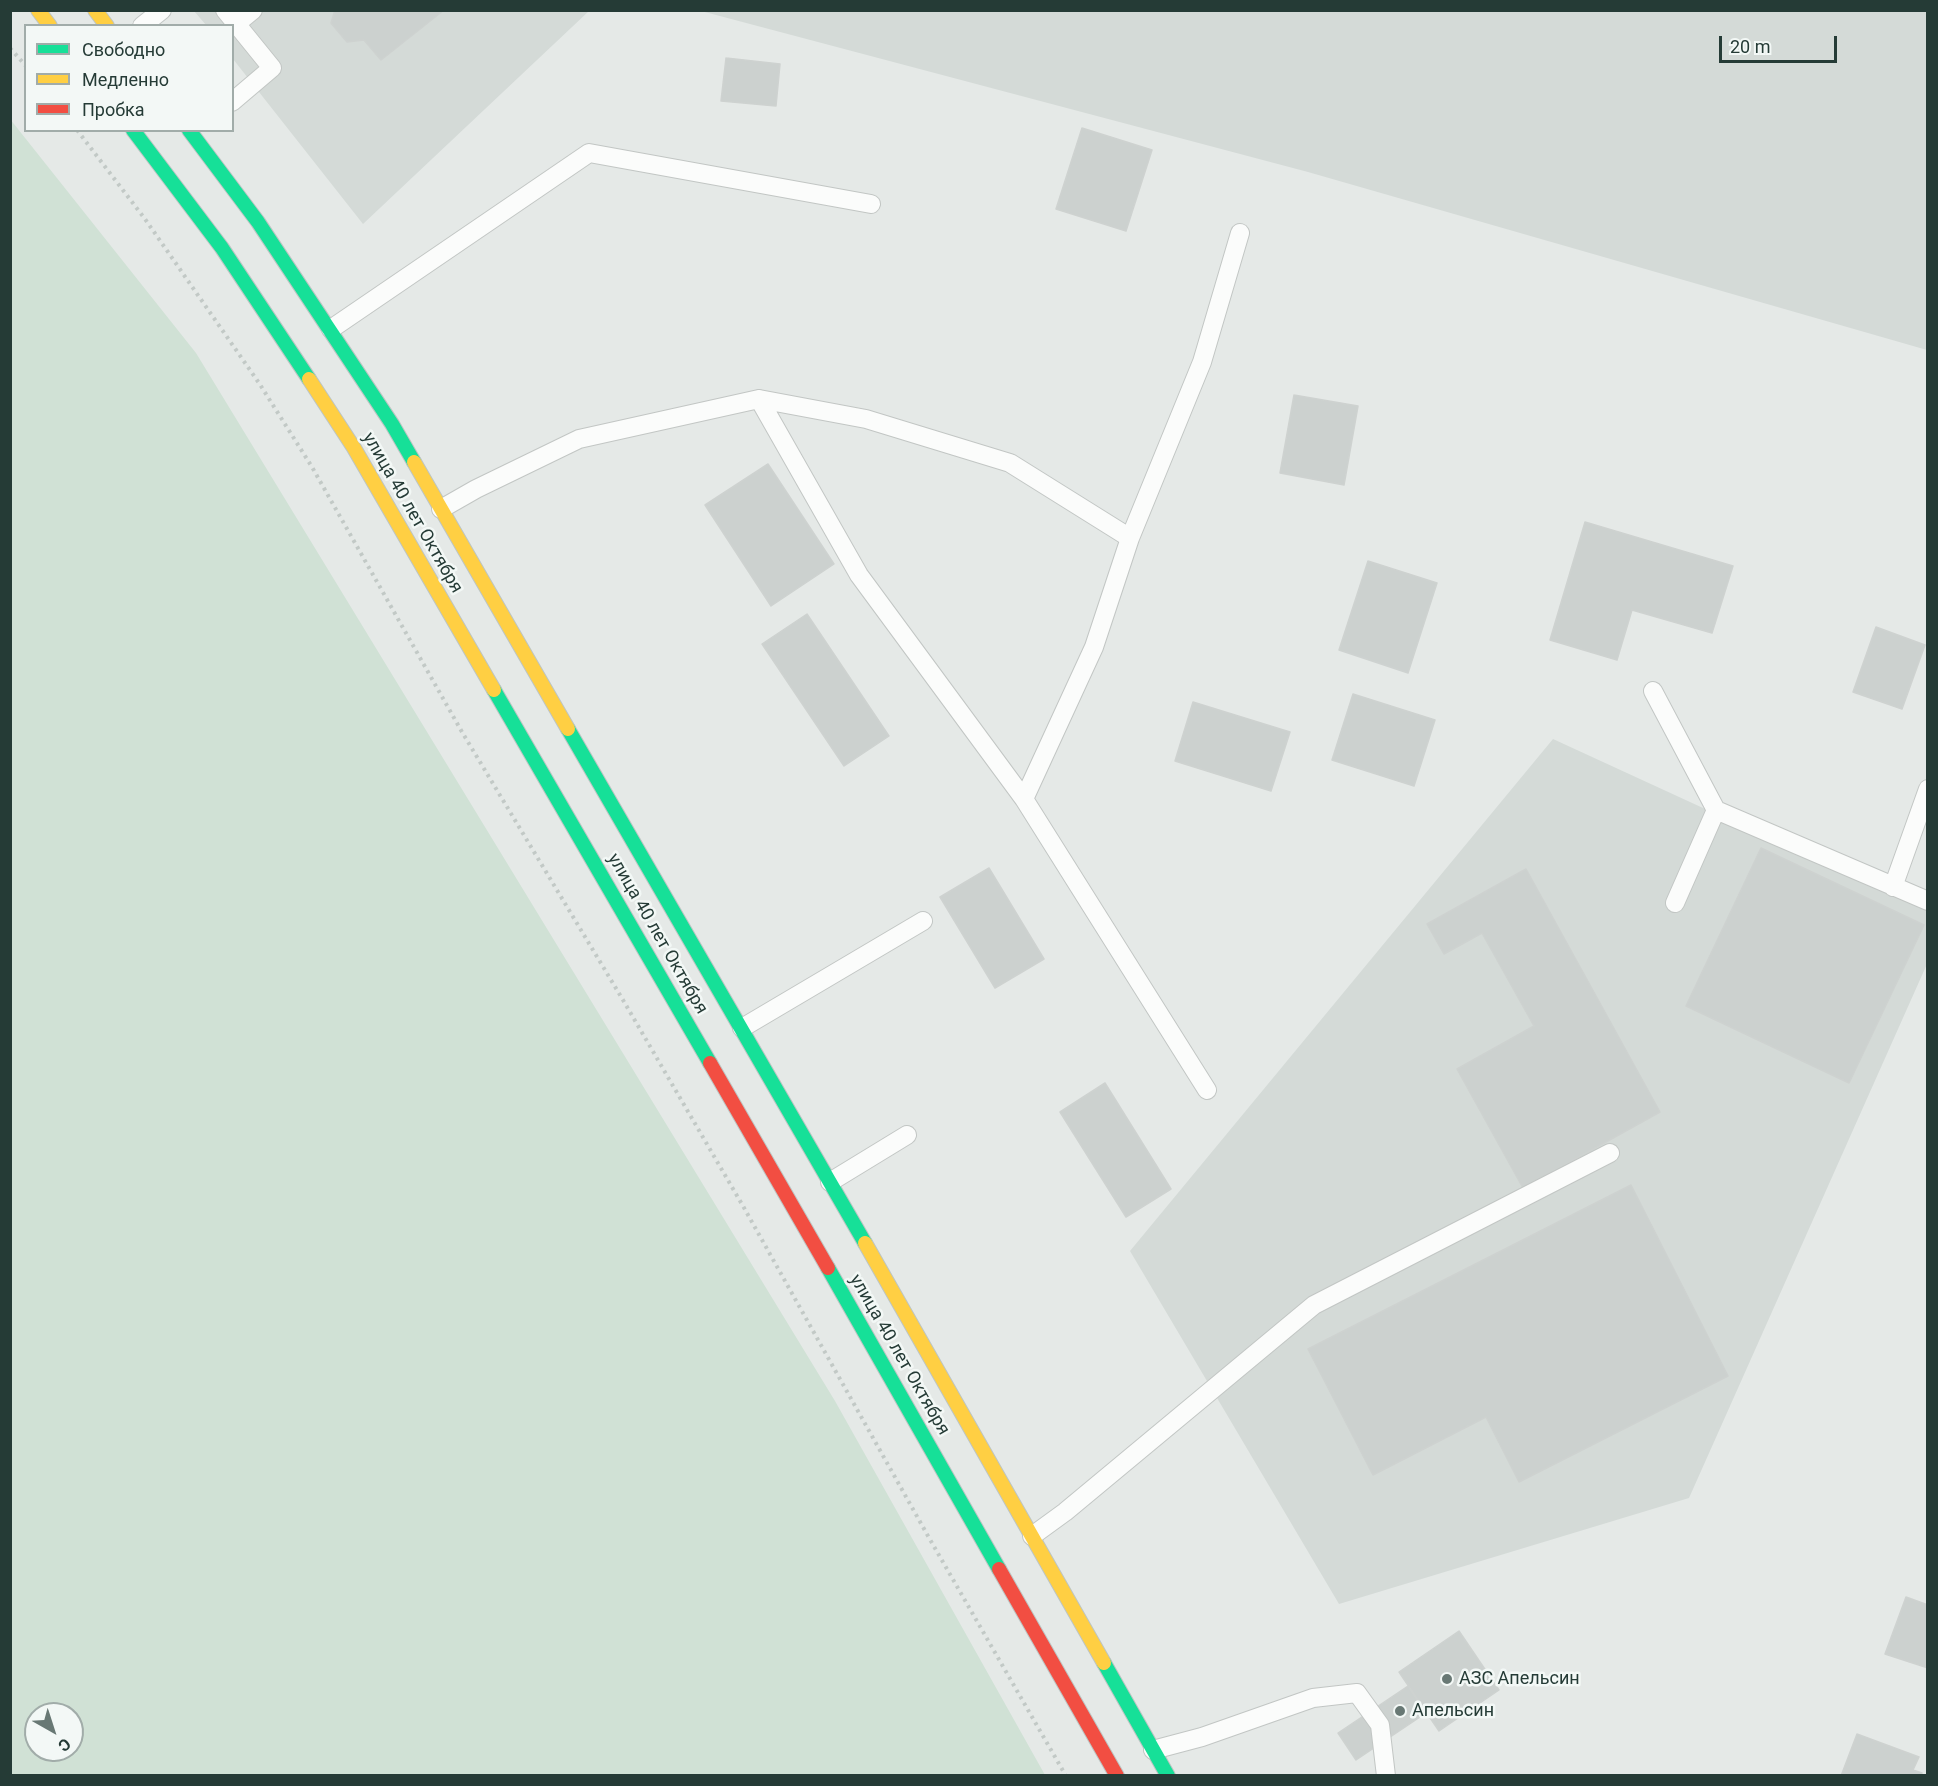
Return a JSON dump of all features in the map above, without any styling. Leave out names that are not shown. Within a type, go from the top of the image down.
[{"type":"main road","points":[[38,10],[48,24]]},
{"type":"main road","points":[[95,10],[106,24]]},
{"type":"main road","name":"улица 40 лет Октября","points":[[135,132],[222,248],[354,448],[773,1171],[1117,1776]]},
{"type":"main road","name":"улица 40 лет Октября","points":[[193,132],[331,329],[392,424],[742,1028],[1168,1776]]},
{"type":"lane","points":[[144,24],[162,10]]},
{"type":"lane","points":[[234,100],[272,68],[230,17],[252,10]]},
{"type":"lane","points":[[331,329],[589,153],[871,204]]},
{"type":"lane","points":[[1024,799],[1094,647],[1130,538],[1202,362],[1240,233]]},
{"type":"lane","points":[[441,509],[579,439],[759,399],[866,420],[1010,463],[1130,538]]},
{"type":"lane","points":[[759,399],[859,574],[1024,799],[1207,1090]]},
{"type":"lane","points":[[1653,691],[1716,810],[1928,901]]},
{"type":"lane","points":[[1893,887],[1928,789]]},
{"type":"lane","points":[[1675,903],[1716,810]]},
{"type":"lane","points":[[742,1028],[923,921]]},
{"type":"lane","points":[[830,1182],[907,1135]]},
{"type":"lane","points":[[1032,1536],[1065,1512],[1314,1305],[1610,1153]]},
{"type":"lane","points":[[1153,1750],[1202,1737],[1312,1698],[1358,1693],[1380,1725],[1386,1776]]},
{"type":"path","points":[[10,48],[24,64]]},
{"type":"path","points":[[79,132],[145,219],[259,383],[312,466],[462,732],[623,1000],[743,1206],[1066,1776]]},
{"type":"shaded area","points":[[194,11],[589,11],[363,224],[234,60],[234,24],[205,24]]},
{"type":"shaded area","points":[[701,11],[1927,11],[1927,350],[1308,172]]},
{"type":"shaded area","points":[[1553,739],[1927,911],[1927,964],[1689,1498],[1339,1604],[1130,1251]]},
{"type":"green space","points":[[10,119],[196,353],[835,1401],[1045,1775],[11,1775]]},
{"type":"building","points":[[335,10],[444,10],[381,60],[364,40],[347,42],[331,23]]},
{"type":"building","points":[[726,58],[780,64],[776,106],[721,101]]},
{"type":"building","points":[[1082,128],[1152,150],[1126,231],[1056,209]]},
{"type":"building","points":[[1294,395],[1358,406],[1344,485],[1280,473]]},
{"type":"building","points":[[768,464],[834,564],[771,606],[705,505]]},
{"type":"building","points":[[1585,522],[1733,566],[1712,633],[1632,610],[1617,660],[1550,640]]},
{"type":"building","points":[[1368,561],[1437,583],[1408,673],[1339,650]]},
{"type":"building","points":[[807,614],[889,736],[844,766],[762,644]]},
{"type":"building","points":[[1876,627],[1925,645],[1902,709],[1853,692]]},
{"type":"building","points":[[1353,694],[1435,720],[1414,786],[1332,760]]},
{"type":"building","points":[[1193,702],[1290,732],[1271,791],[1175,761]]},
{"type":"building","points":[[1761,848],[1924,925],[1849,1083],[1686,1006]]},
{"type":"building","points":[[989,868],[1044,959],[995,988],[940,897]]},
{"type":"building","points":[[1526,869],[1660,1112],[1523,1188],[1457,1069],[1534,1026],[1482,933],[1444,954],[1427,924]]},
{"type":"building","points":[[1105,1083],[1171,1189],[1126,1217],[1060,1112]]},
{"type":"building","points":[[1631,1185],[1728,1376],[1519,1482],[1486,1417],[1373,1475],[1308,1349]]},
{"type":"building","points":[[1906,1597],[1928,1605],[1928,1668],[1885,1654]]},
{"type":"building","name":"АЗС Апельсин","points":[[1459,1631],[1499,1690],[1439,1731],[1399,1672]]},
{"type":"building","points":[[1408,1686],[1426,1713],[1356,1760],[1338,1733]]},
{"type":"building","points":[[1857,1734],[1919,1757],[1913,1770],[1922,1773],[1921,1776],[1841,1776]]},
{"type":"traffic: fast","points":[[135,132],[222,248],[309,379]]},
{"type":"traffic: fast","points":[[190,132],[258,222],[392,424],[414,462]]},
{"type":"traffic: fast","points":[[494,690],[710,1063]]},
{"type":"traffic: fast","points":[[568,729],[865,1243]]},
{"type":"traffic: fast","points":[[828,1268],[999,1569]]},
{"type":"traffic: fast","points":[[1104,1663],[1168,1776]]},
{"type":"traffic: slow","points":[[38,10],[48,24]]},
{"type":"traffic: slow","points":[[95,10],[106,24]]},
{"type":"traffic: slow","points":[[309,379],[354,448],[494,690]]},
{"type":"traffic: slow","points":[[414,462],[568,729]]},
{"type":"traffic: slow","points":[[865,1243],[1104,1663]]},
{"type":"traffic: jam","points":[[710,1063],[828,1268]]},
{"type":"traffic: jam","points":[[999,1569],[1117,1776]]},
{"type":"place","name":"АЗС Апельсин","points":[[1447,1679]]},
{"type":"place","name":"Апельсин","points":[[1400,1711]]}]
